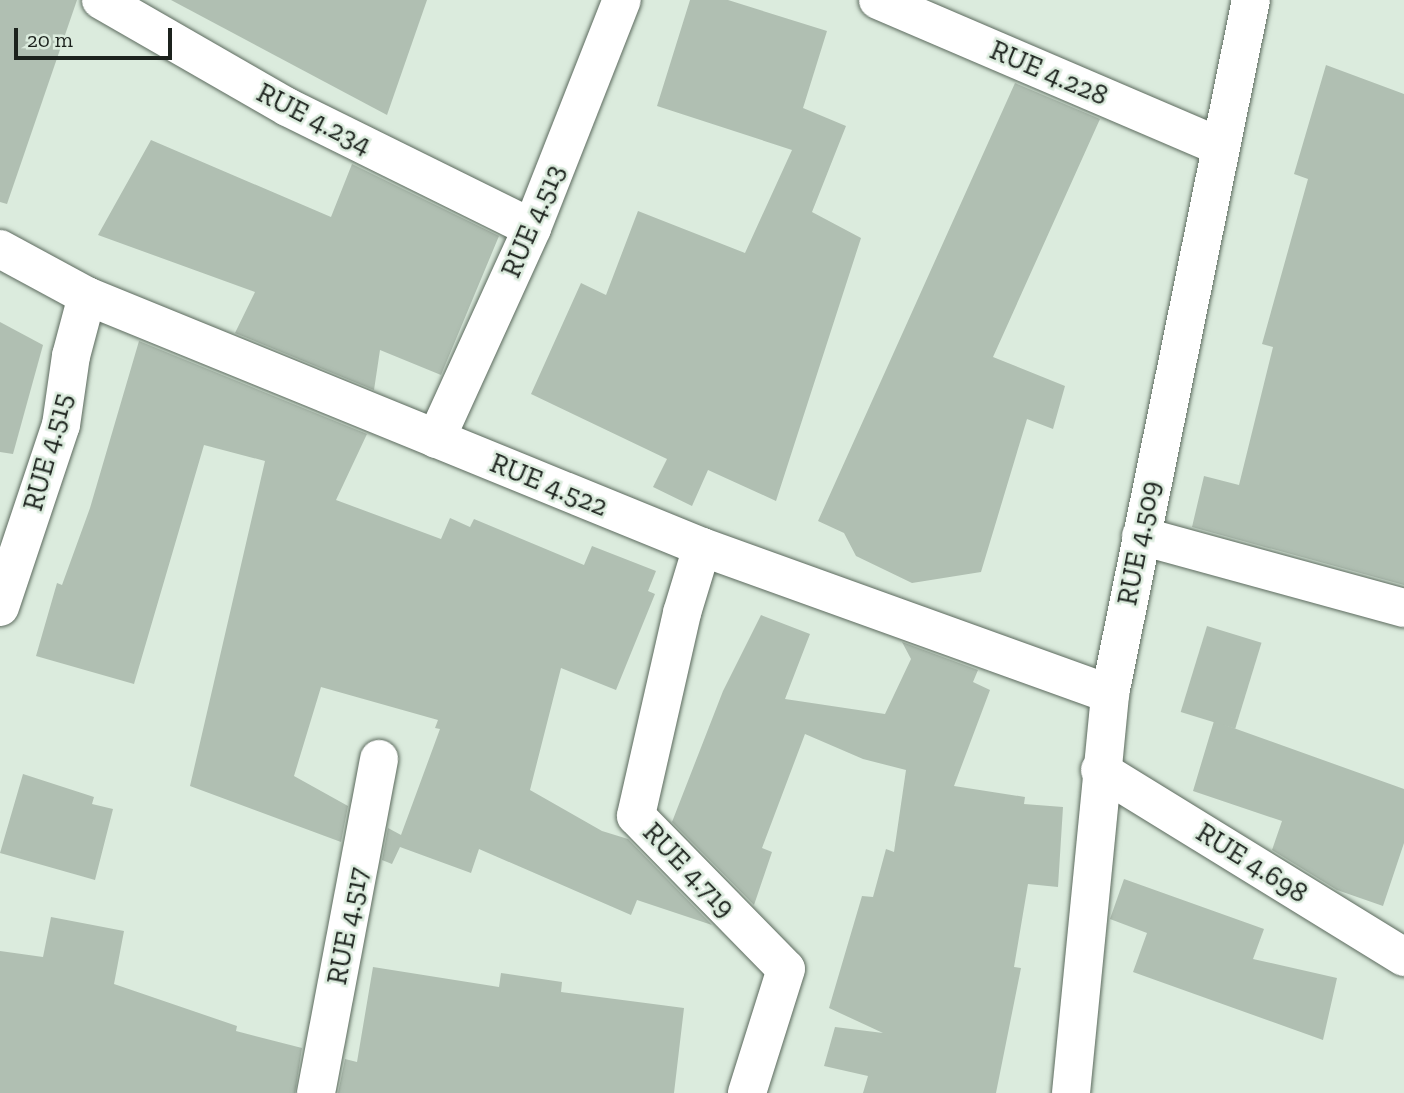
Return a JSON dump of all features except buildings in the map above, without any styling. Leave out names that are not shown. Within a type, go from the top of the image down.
[{"type":"street","name":"RUE 4.234","points":[[100,0],[287,107],[532,228]]},
{"type":"street","name":"RUE 4.513","points":[[436,439],[532,228],[622,0]]},
{"type":"street","name":"RUE 4.228","points":[[878,0],[1219,146]]},
{"type":"street","name":"RUE 4.509","points":[[1071,1093],[1100,770],[1110,694],[1219,146],[1251,0]]},
{"type":"street","name":"RUE 4.522","points":[[0,249],[87,296],[702,547],[1110,694]]},
{"type":"street","name":"RUE 4.515","points":[[0,607],[61,425],[71,356],[87,296]]},
{"type":"street","points":[[1141,536],[1404,608]]},
{"type":"street","name":"RUE 4.719","points":[[702,547],[682,613],[636,816],[786,969],[747,1093]]},
{"type":"street","name":"RUE 4.517","points":[[316,1093],[379,759]]},
{"type":"street","name":"RUE 4.698","points":[[1100,770],[1404,957]]}]
